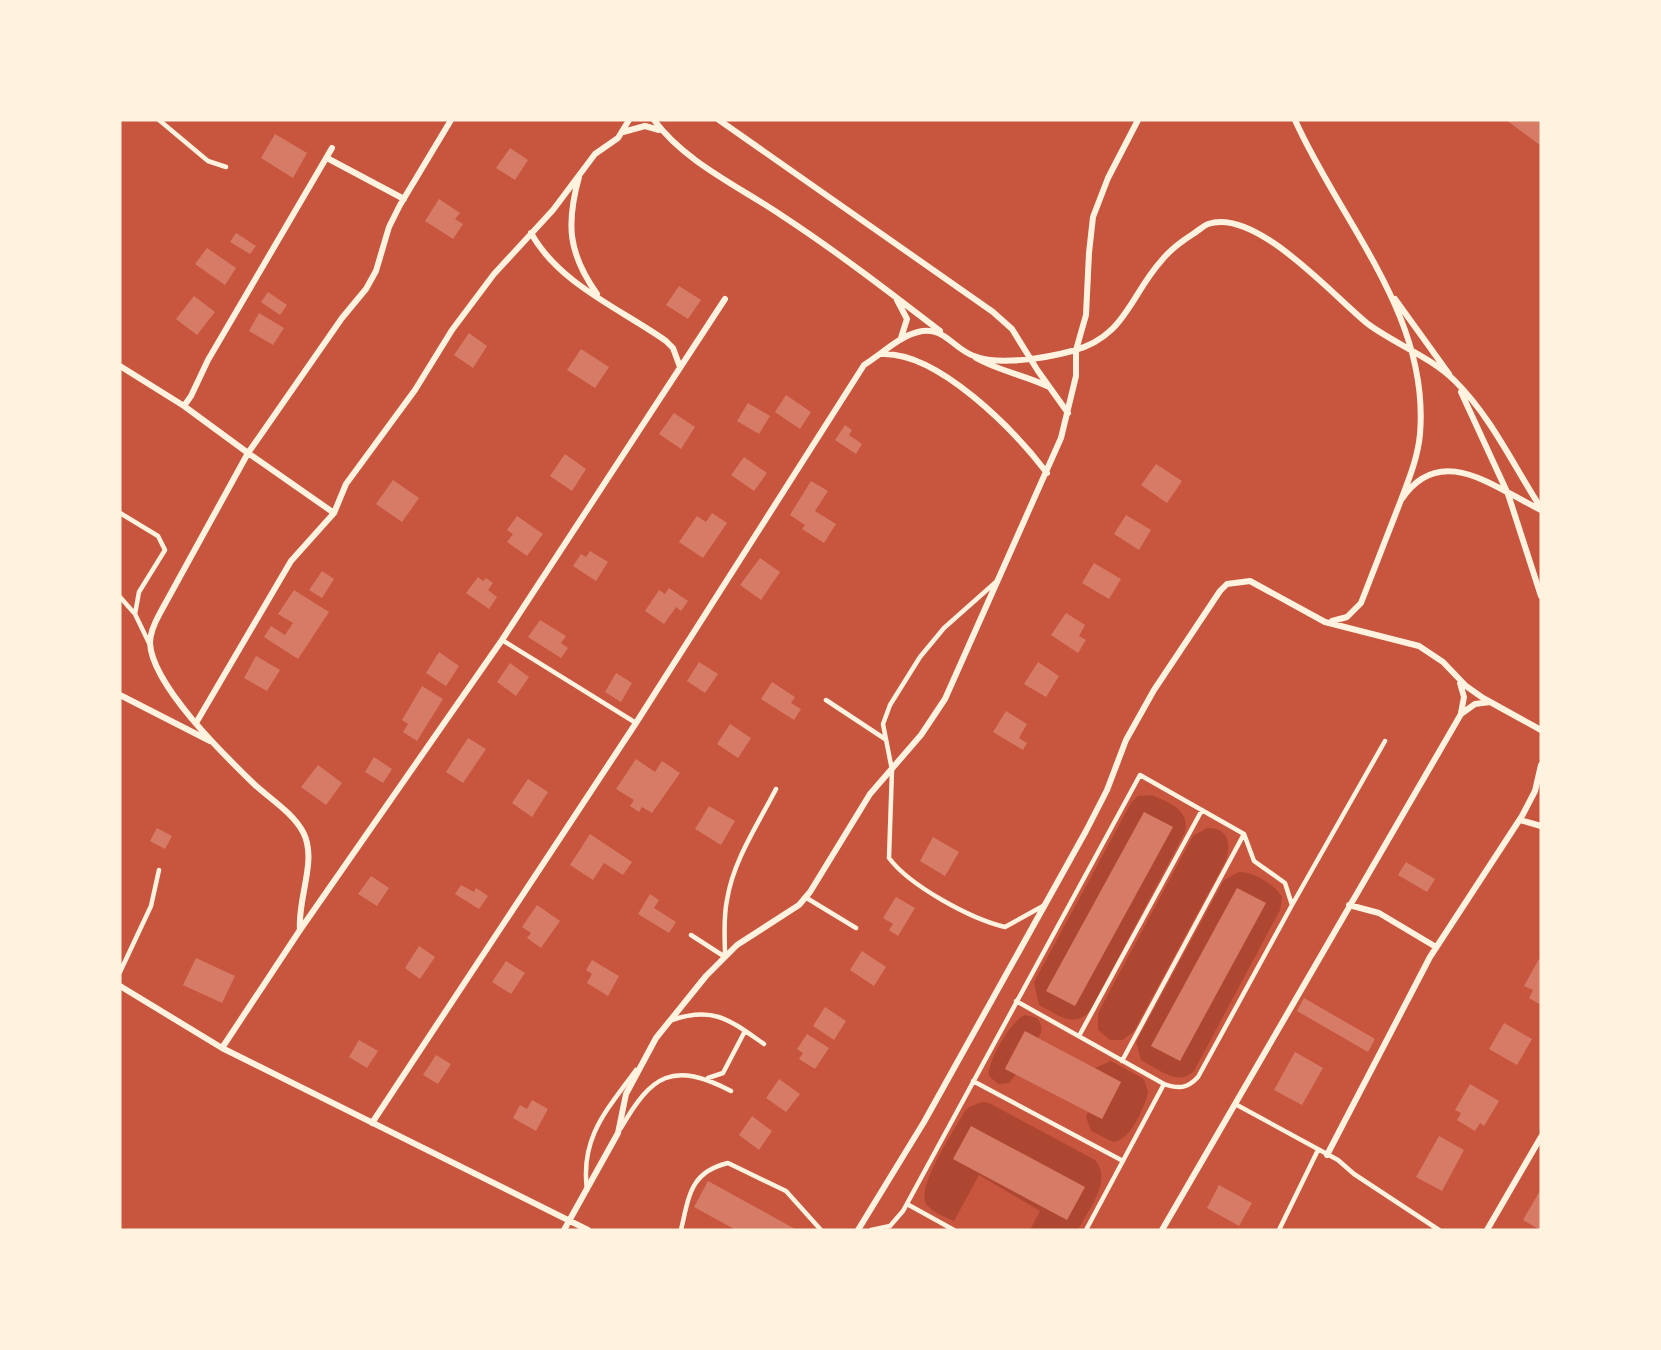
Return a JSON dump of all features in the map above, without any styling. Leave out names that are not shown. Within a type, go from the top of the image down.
[{"type":"street","points":[[300,930],[298,916],[309,851],[303,831],[196,723],[170,690],[150,645],[154,623],[248,453],[342,318],[366,289],[376,271],[389,227],[450,120]]},
{"type":"street","points":[[196,723],[291,561],[333,513],[346,484],[415,390],[452,330],[494,274],[553,210],[595,154],[622,132],[629,120]]},
{"type":"street","points":[[654,120],[662,132],[694,160],[822,242],[973,356],[993,368],[1029,377],[1048,386]]},
{"type":"street","points":[[719,120],[993,312],[1012,329],[1068,413]]},
{"type":"street","points":[[564,1230],[618,1133],[626,1094],[638,1067],[668,1021],[737,945],[799,904],[870,794],[921,735],[945,699],[1047,473],[1068,413],[1076,376],[1076,350],[1086,315],[1089,254],[1094,217],[1108,178],[1138,120]]},
{"type":"street","points":[[1295,120],[1311,155],[1415,330],[1493,427],[1541,509]]},
{"type":"street","points":[[622,132],[645,126],[662,132]]},
{"type":"street","points":[[184,406],[208,360],[332,148]]},
{"type":"street","points":[[327,158],[404,199]]},
{"type":"street","points":[[580,172],[569,217],[570,232],[581,270],[600,299]]},
{"type":"street","points":[[973,356],[1003,360],[1031,359],[1076,350],[1103,337],[1124,318],[1161,260],[1184,240],[1209,224],[1228,222],[1252,231],[1287,251],[1369,324],[1454,380],[1508,494],[1541,596]]},
{"type":"street","points":[[531,233],[550,258],[600,299],[666,341],[673,348],[680,367]]},
{"type":"street","points":[[1325,622],[1347,617],[1361,603],[1401,500],[1420,436],[1419,388],[1414,352],[1383,278]]},
{"type":"street","points":[[896,297],[907,319],[902,338]]},
{"type":"street","points":[[222,1048],[300,930],[502,640],[725,299]]},
{"type":"street","points":[[372,1123],[636,723],[864,365],[902,338],[932,331],[946,336]]},
{"type":"street","points":[[881,354],[896,354],[935,368],[1024,443],[1047,473]]},
{"type":"street","points":[[120,366],[184,406],[333,513]]},
{"type":"street","points":[[1401,500],[1419,479],[1438,471],[1464,472],[1541,509]]},
{"type":"street","points":[[858,1230],[924,1122],[1102,800],[1126,741],[1148,700],[1220,591],[1227,584],[1250,581],[1325,622],[1419,646],[1443,662],[1466,686],[1541,730]]},
{"type":"street","points":[[1455,673],[1463,690],[1461,714]]},
{"type":"street","points":[[120,695],[215,743]]},
{"type":"street","points":[[1162,1230],[1237,1105],[1348,905],[1461,714],[1475,704],[1490,702]]},
{"type":"street","points":[[1327,1155],[1436,947],[1520,820],[1535,791],[1541,765]]},
{"type":"street","points":[[1520,820],[1541,826]]},
{"type":"street","points":[[1348,905],[1379,913],[1436,947]]},
{"type":"street","points":[[120,986],[222,1048],[588,1230]]},
{"type":"street","points":[[1487,1230],[1541,1137]]},
{"type":"lane","points":[[159,120],[208,161],[226,167]]},
{"type":"lane","points":[[120,513],[158,536],[165,550],[138,592],[135,614]]},
{"type":"lane","points":[[999,580],[944,628],[920,657],[890,705],[883,724],[892,770],[889,858],[896,867],[933,893],[987,923],[1005,927],[1043,906]]},
{"type":"lane","points":[[120,597],[135,614],[150,645]]},
{"type":"lane","points":[[502,640],[636,723]]},
{"type":"lane","points":[[826,700],[885,739]]},
{"type":"lane","points":[[1017,1001],[1164,1084],[1183,1088],[1191,1085],[1198,1077],[1385,741]]},
{"type":"lane","points":[[871,1230],[896,1222],[907,1204],[1140,775],[1245,834],[1254,861],[1285,883],[1292,905]]},
{"type":"lane","points":[[725,957],[724,917],[727,897],[748,842],[777,789]]},
{"type":"lane","points":[[1079,1036],[1202,810]]},
{"type":"lane","points":[[1122,1061],[1245,834]]},
{"type":"lane","points":[[120,972],[151,906],[159,870]]},
{"type":"lane","points":[[805,897],[856,928]]},
{"type":"lane","points":[[691,935],[725,957]]},
{"type":"lane","points":[[668,1021],[689,1014],[705,1013],[730,1021],[764,1044]]},
{"type":"lane","points":[[618,1133],[643,1092],[654,1083],[668,1077],[716,1078],[723,1073],[745,1031]]},
{"type":"lane","points":[[587,1190],[584,1167],[594,1132],[638,1067]]},
{"type":"lane","points":[[705,1078],[731,1091]]},
{"type":"lane","points":[[973,1081],[1123,1161]]},
{"type":"lane","points":[[1086,1230],[1164,1084]]},
{"type":"lane","points":[[1237,1105],[1327,1155],[1439,1230]]},
{"type":"lane","points":[[1279,1230],[1318,1150]]},
{"type":"lane","points":[[681,1230],[696,1179],[714,1166],[728,1162],[786,1191],[821,1230]]},
{"type":"lane","points":[[907,1204],[954,1230]]},
{"type":"shaded area","points":[[1152,795],[1171,804],[1181,812],[1186,824],[1185,832],[1090,1011],[1077,1019],[1059,1016],[1039,1005],[1034,982],[1131,803],[1138,796]]},
{"type":"shaded area","points":[[1207,828],[1220,831],[1227,838],[1228,849],[1225,862],[1134,1031],[1123,1040],[1110,1040],[1098,1030],[1098,1013],[1193,836]]},
{"type":"shaded area","points":[[1239,872],[1257,876],[1269,883],[1282,897],[1280,910],[1194,1071],[1181,1077],[1168,1075],[1141,1060],[1136,1042],[1224,880]]},
{"type":"shaded area","points":[[1025,1015],[1037,1018],[1042,1028],[1041,1033],[1038,1038],[1024,1032],[1005,1068],[1016,1074],[1009,1083],[998,1084],[989,1076],[992,1062],[1013,1024]]},
{"type":"shaded area","points":[[1111,1061],[1144,1079],[1148,1092],[1144,1106],[1131,1130],[1113,1142],[1091,1131],[1086,1117],[1088,1112],[1102,1119],[1121,1082],[1095,1068]]},
{"type":"shaded area","points":[[982,1102],[989,1103],[1095,1160],[1100,1168],[1100,1186],[1093,1205],[1078,1230],[1030,1230],[1040,1211],[979,1175],[954,1221],[935,1212],[926,1204],[924,1196],[926,1185],[946,1144],[965,1111]]},
{"type":"building","points":[[1506,120],[1541,120],[1541,146]]},
{"type":"building","points":[[275,134],[307,153],[293,178],[261,158]]},
{"type":"building","points":[[510,148],[528,160],[515,180],[496,168]]},
{"type":"building","points":[[439,199],[460,213],[455,219],[463,224],[453,239],[425,221]]},
{"type":"building","points":[[236,233],[256,246],[250,254],[230,242]]},
{"type":"building","points":[[207,248],[236,268],[225,285],[195,264]]},
{"type":"building","points":[[679,286],[701,300],[688,319],[666,305]]},
{"type":"building","points":[[268,292],[287,305],[280,315],[261,302]]},
{"type":"building","points":[[194,296],[215,312],[197,335],[176,319]]},
{"type":"building","points":[[259,313],[284,328],[273,345],[249,331]]},
{"type":"building","points":[[469,333],[487,346],[473,368],[454,355]]},
{"type":"building","points":[[581,349],[609,367],[595,388],[567,370]]},
{"type":"building","points":[[786,395],[811,412],[800,429],[775,412]]},
{"type":"building","points":[[748,403],[770,416],[759,434],[737,421]]},
{"type":"building","points":[[674,413],[695,427],[681,449],[659,434]]},
{"type":"building","points":[[845,425],[852,430],[849,435],[862,444],[856,454],[835,440]]},
{"type":"building","points":[[565,454],[586,469],[572,491],[550,476]]},
{"type":"building","points":[[744,457],[767,473],[754,491],[731,475]]},
{"type":"building","points":[[1156,464],[1182,481],[1167,503],[1141,485]]},
{"type":"building","points":[[393,480],[419,498],[402,522],[376,504]]},
{"type":"building","points":[[811,481],[828,491],[815,511],[836,524],[824,543],[802,529],[805,525],[790,515]]},
{"type":"building","points":[[712,513],[727,523],[703,558],[679,542],[697,516],[706,522]]},
{"type":"building","points":[[1126,515],[1151,530],[1139,550],[1114,534]]},
{"type":"building","points":[[517,516],[543,534],[527,556],[507,542],[513,534],[507,530]]},
{"type":"building","points":[[590,551],[608,562],[596,581],[573,566],[581,554],[586,557]]},
{"type":"building","points":[[760,558],[780,572],[761,600],[740,585]]},
{"type":"building","points":[[1094,563],[1121,579],[1109,599],[1082,583]]},
{"type":"building","points":[[322,571],[334,579],[322,598],[309,590]]},
{"type":"building","points":[[478,577],[483,581],[486,578],[493,583],[488,590],[497,597],[489,609],[466,593]]},
{"type":"building","points":[[669,588],[688,601],[681,611],[676,607],[664,624],[645,611],[659,590],[665,594]]},
{"type":"building","points":[[294,590],[329,612],[298,659],[264,637],[271,626],[285,635],[293,623],[278,614]]},
{"type":"building","points":[[1066,613],[1085,625],[1079,636],[1086,640],[1078,653],[1051,635]]},
{"type":"building","points":[[540,620],[566,636],[561,643],[568,648],[561,658],[528,637]]},
{"type":"building","points":[[439,652],[459,666],[446,686],[426,673]]},
{"type":"building","points":[[256,656],[280,670],[267,691],[244,678]]},
{"type":"building","points":[[699,662],[718,674],[705,693],[687,681]]},
{"type":"building","points":[[1038,662],[1059,676],[1046,697],[1024,684]]},
{"type":"building","points":[[510,663],[529,677],[516,696],[497,682]]},
{"type":"building","points":[[616,673],[632,683],[621,702],[605,692]]},
{"type":"building","points":[[772,682],[795,697],[791,703],[801,709],[794,720],[761,699]]},
{"type":"building","points":[[422,686],[443,699],[417,741],[403,732],[408,724],[402,720]]},
{"type":"building","points":[[1006,711],[1027,724],[1019,738],[1027,743],[1023,750],[993,732]]},
{"type":"building","points":[[730,724],[751,738],[738,758],[717,744]]},
{"type":"building","points":[[468,738],[486,749],[463,783],[446,772]]},
{"type":"building","points":[[374,757],[392,769],[383,783],[365,772]]},
{"type":"building","points":[[636,759],[655,772],[662,761],[680,773],[652,813],[642,807],[639,812],[630,806],[634,800],[616,789]]},
{"type":"building","points":[[318,765],[342,783],[326,805],[301,787]]},
{"type":"building","points":[[528,779],[548,792],[532,817],[512,803]]},
{"type":"building","points":[[709,806],[735,821],[721,845],[695,829]]},
{"type":"building","points":[[1144,812],[1173,827],[1075,1006],[1046,991]]},
{"type":"building","points":[[157,828],[172,836],[165,849],[150,841]]},
{"type":"building","points":[[590,834],[632,862],[623,875],[604,863],[593,880],[570,865]]},
{"type":"building","points":[[933,837],[959,852],[945,876],[920,861]]},
{"type":"building","points":[[1406,862],[1435,879],[1427,892],[1398,875]]},
{"type":"building","points":[[371,876],[389,888],[377,906],[358,894]]},
{"type":"building","points":[[461,885],[474,892],[476,888],[488,896],[479,909],[455,894]]},
{"type":"building","points":[[1237,888],[1266,903],[1180,1061],[1151,1046]]},
{"type":"building","points":[[650,894],[659,900],[654,908],[676,922],[669,933],[638,914]]},
{"type":"building","points":[[896,897],[915,908],[898,936],[889,930],[893,924],[883,918]]},
{"type":"building","points":[[537,905],[560,921],[541,948],[527,938],[531,933],[522,927]]},
{"type":"building","points":[[419,946],[435,957],[420,979],[405,968]]},
{"type":"building","points":[[862,951],[886,967],[874,986],[850,970]]},
{"type":"building","points":[[196,958],[235,976],[222,1003],[183,985]]},
{"type":"building","points":[[1539,959],[1541,960],[1541,1005],[1529,998],[1533,990],[1524,986]]},
{"type":"building","points":[[592,960],[619,976],[608,996],[587,983],[592,974],[586,970]]},
{"type":"building","points":[[506,961],[525,973],[511,994],[492,982]]},
{"type":"building","points":[[1304,998],[1375,1039],[1368,1052],[1297,1011]]},
{"type":"building","points":[[825,1007],[846,1021],[834,1040],[813,1026]]},
{"type":"building","points":[[1504,1023],[1532,1039],[1517,1065],[1489,1049]]},
{"type":"building","points":[[1025,1031],[1121,1082],[1102,1119],[1005,1069]]},
{"type":"building","points":[[807,1034],[829,1048],[815,1069],[799,1059],[803,1053],[797,1049]]},
{"type":"building","points":[[359,1040],[378,1051],[367,1068],[349,1057]]},
{"type":"building","points":[[1295,1052],[1323,1068],[1302,1105],[1274,1090]]},
{"type":"building","points":[[436,1055],[451,1064],[438,1084],[423,1075]]},
{"type":"building","points":[[779,1079],[800,1094],[786,1112],[766,1098]]},
{"type":"building","points":[[1470,1084],[1499,1101],[1484,1126],[1480,1123],[1475,1131],[1457,1120],[1461,1113],[1455,1110]]},
{"type":"building","points":[[532,1100],[548,1109],[536,1131],[513,1118],[520,1105],[527,1109]]},
{"type":"building","points":[[752,1116],[772,1131],[759,1150],[739,1135]]},
{"type":"building","points":[[971,1126],[1085,1187],[1067,1220],[953,1159]]},
{"type":"building","points":[[1439,1136],[1464,1150],[1442,1191],[1416,1177]]},
{"type":"building","points":[[708,1181],[797,1230],[736,1230],[694,1207]]},
{"type":"building","points":[[1219,1185],[1252,1203],[1239,1226],[1207,1208]]},
{"type":"building","points":[[1541,1189],[1541,1230],[1540,1230],[1523,1220]]}]
